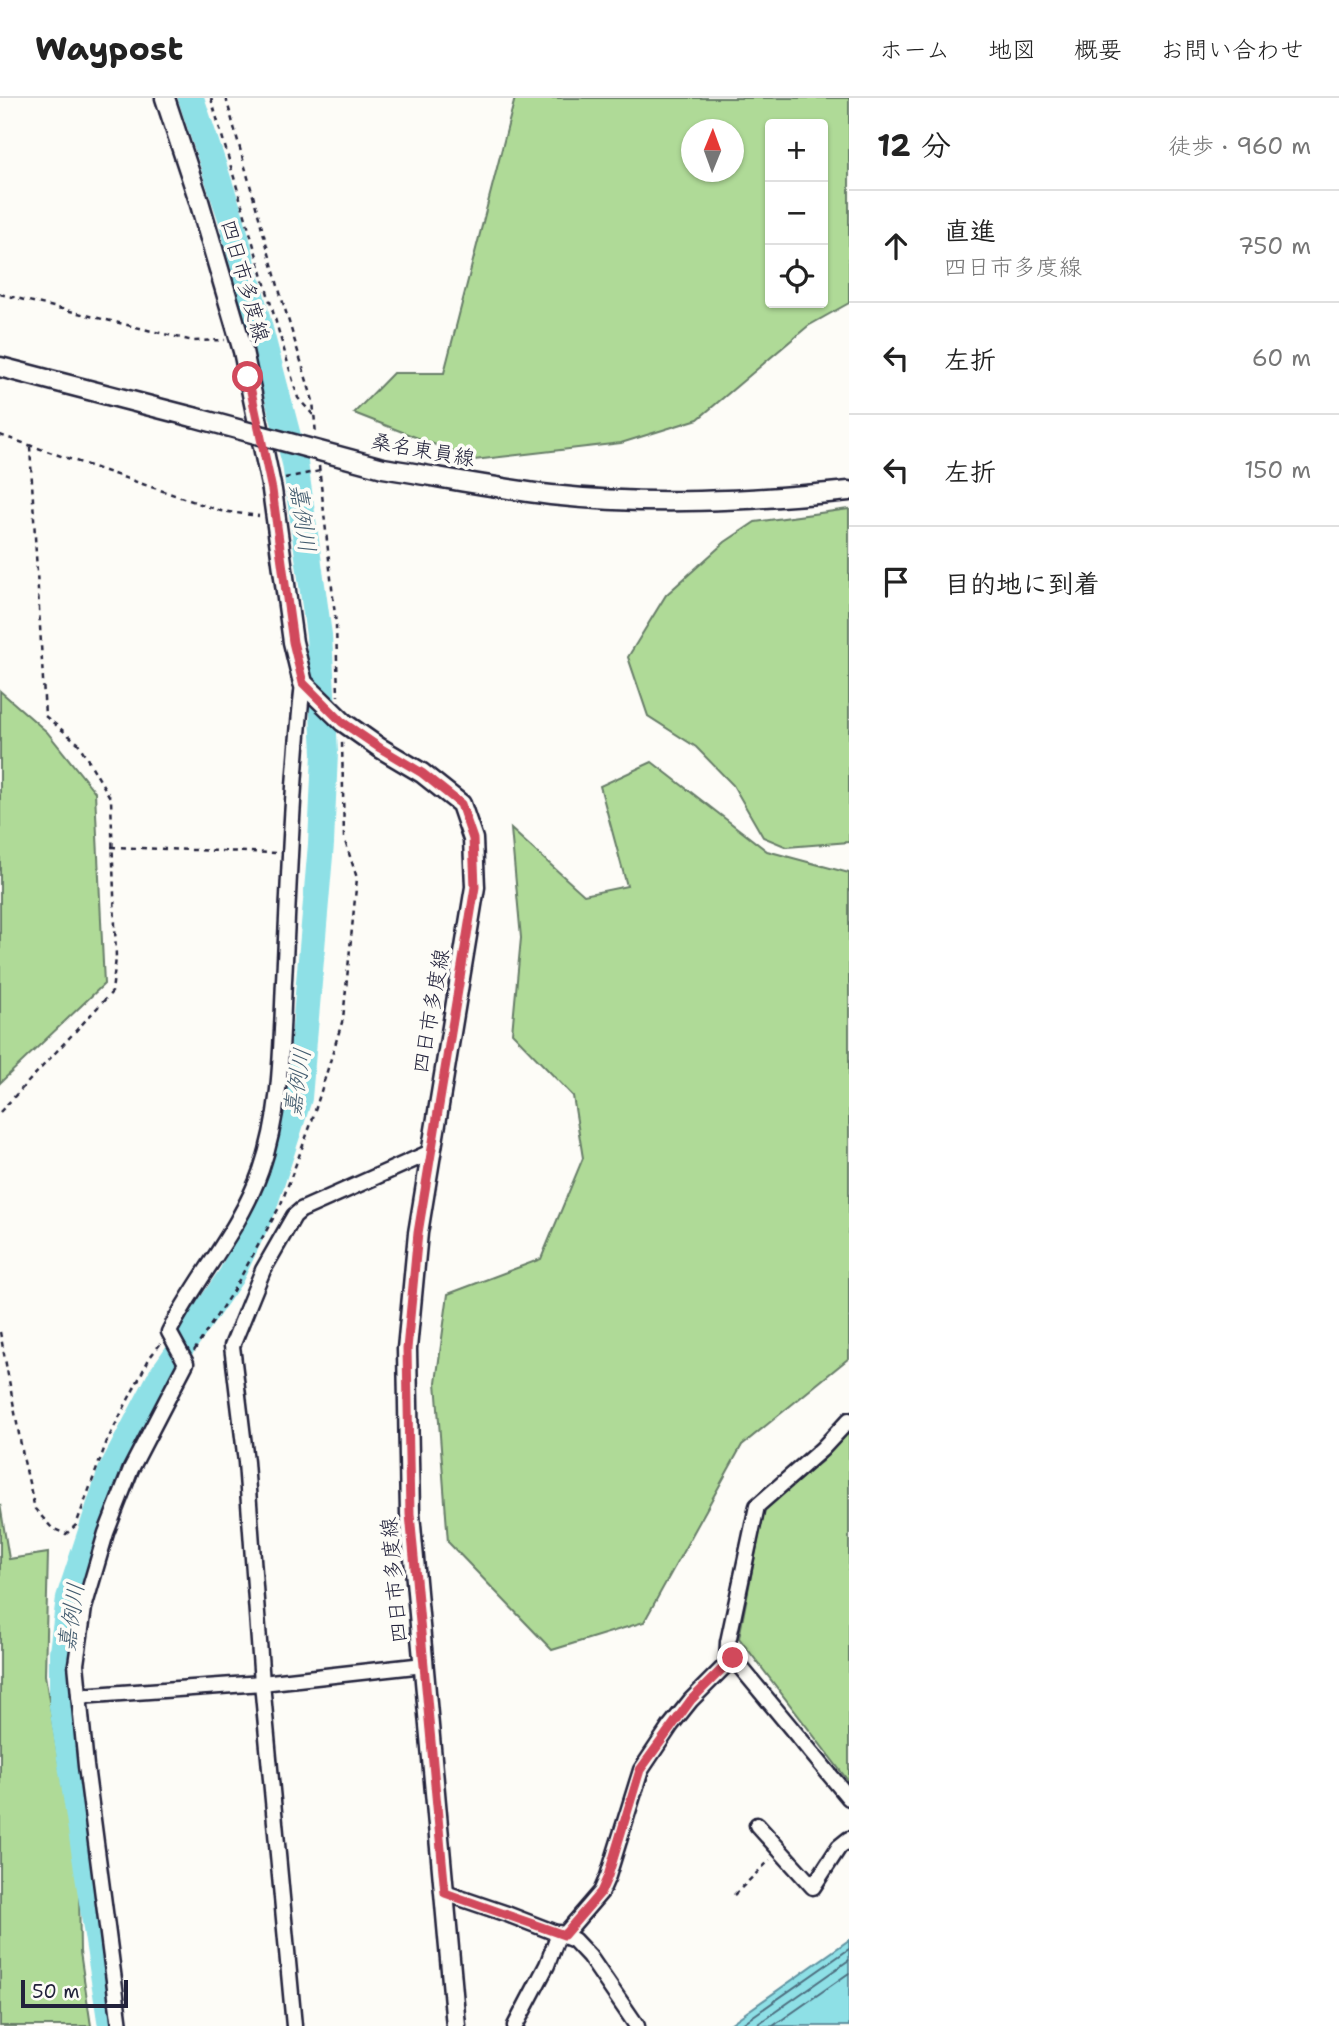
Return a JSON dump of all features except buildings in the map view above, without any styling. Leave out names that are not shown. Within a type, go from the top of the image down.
[{"type":"main road","name":"四日市多度線","points":[[165,98],[199,201],[239,340],[272,490],[293,642],[303,683],[342,722],[422,773],[461,804],[473,839],[475,887],[418,1233],[407,1349],[410,1514],[456,2026]]},
{"type":"main road","name":"桑名東員線","points":[[0,368],[193,416],[383,468],[552,495],[674,502],[779,498],[849,491]]},
{"type":"street","points":[[120,2026],[86,1766],[76,1664],[84,1608],[106,1533],[131,1469],[186,1363],[169,1332],[178,1313],[236,1224],[252,1194],[269,1146],[281,1048],[295,758],[303,683]]},
{"type":"street","points":[[294,2026],[262,1683],[246,1462],[232,1346],[263,1270],[294,1216],[301,1210],[431,1153]]},
{"type":"street","points":[[849,1420],[822,1449],[757,1506],[728,1642],[730,1660],[849,1798]]},
{"type":"street","points":[[515,2026],[562,1934],[601,1892],[640,1770],[678,1717],[730,1660]]},
{"type":"street","points":[[79,1696],[262,1683],[424,1665]]},
{"type":"street","points":[[757,1825],[813,1887],[839,1847],[849,1839]]},
{"type":"street","points":[[445,1893],[574,1940],[589,1956],[637,2026]]},
{"type":"path","points":[[211,98],[298,398],[314,416]]},
{"type":"path","points":[[226,98],[313,401],[317,440]]},
{"type":"path","points":[[0,295],[194,341],[239,340]]},
{"type":"path","points":[[0,435],[221,511],[277,519]]},
{"type":"path","points":[[0,1112],[112,992],[116,958],[111,799],[78,743],[45,716],[30,446]]},
{"type":"path","points":[[319,464],[336,625],[338,695]]},
{"type":"path","points":[[281,478],[320,471]]},
{"type":"path","points":[[186,1363],[234,1289],[281,1205],[311,1124],[343,1019],[357,878],[344,838],[342,722]]},
{"type":"path","points":[[111,847],[290,853]]},
{"type":"path","points":[[0,1332],[35,1509],[52,1528],[66,1534],[76,1525],[107,1441],[150,1357],[169,1332]]},
{"type":"path","points":[[734,1895],[780,1850]]},
{"type":"green space","points":[[515,98],[849,98],[849,303],[808,326],[698,419],[621,443],[474,460],[354,413],[393,373],[444,373]]},
{"type":"green space","points":[[849,509],[849,842],[787,847],[763,837],[733,785],[696,747],[648,716],[628,657],[666,595],[725,542],[755,522]]},
{"type":"green space","points":[[0,691],[47,732],[95,792],[104,984],[0,1083]]},
{"type":"green space","points":[[652,762],[767,851],[849,873],[849,1358],[742,1445],[644,1622],[552,1650],[448,1542],[436,1382],[448,1294],[541,1259],[583,1158],[573,1096],[512,1033],[521,938],[511,829],[584,895],[627,886],[600,786]]},
{"type":"green space","points":[[849,1431],[849,1782],[739,1638],[764,1509],[822,1461]]},
{"type":"green space","points":[[0,1504],[9,1559],[48,1553],[45,1675],[79,1889],[80,1952],[91,2026],[0,2026]]},
{"type":"water","points":[[849,1940],[849,2026],[727,2026]]},
{"type":"waterway","name":"嘉例川","points":[[111,2026],[62,1706],[62,1652],[69,1598],[111,1471],[160,1378],[231,1276],[263,1209],[299,1098],[321,844],[325,753],[319,635],[295,463],[231,218],[191,98]]},
{"type":"route","points":[[248,377],[272,490],[293,642],[303,683],[342,722],[422,773],[461,804],[473,839],[475,887],[418,1233],[407,1349],[410,1514],[445,1893],[564,1935],[601,1892],[640,1770],[691,1700],[733,1658]]}]
